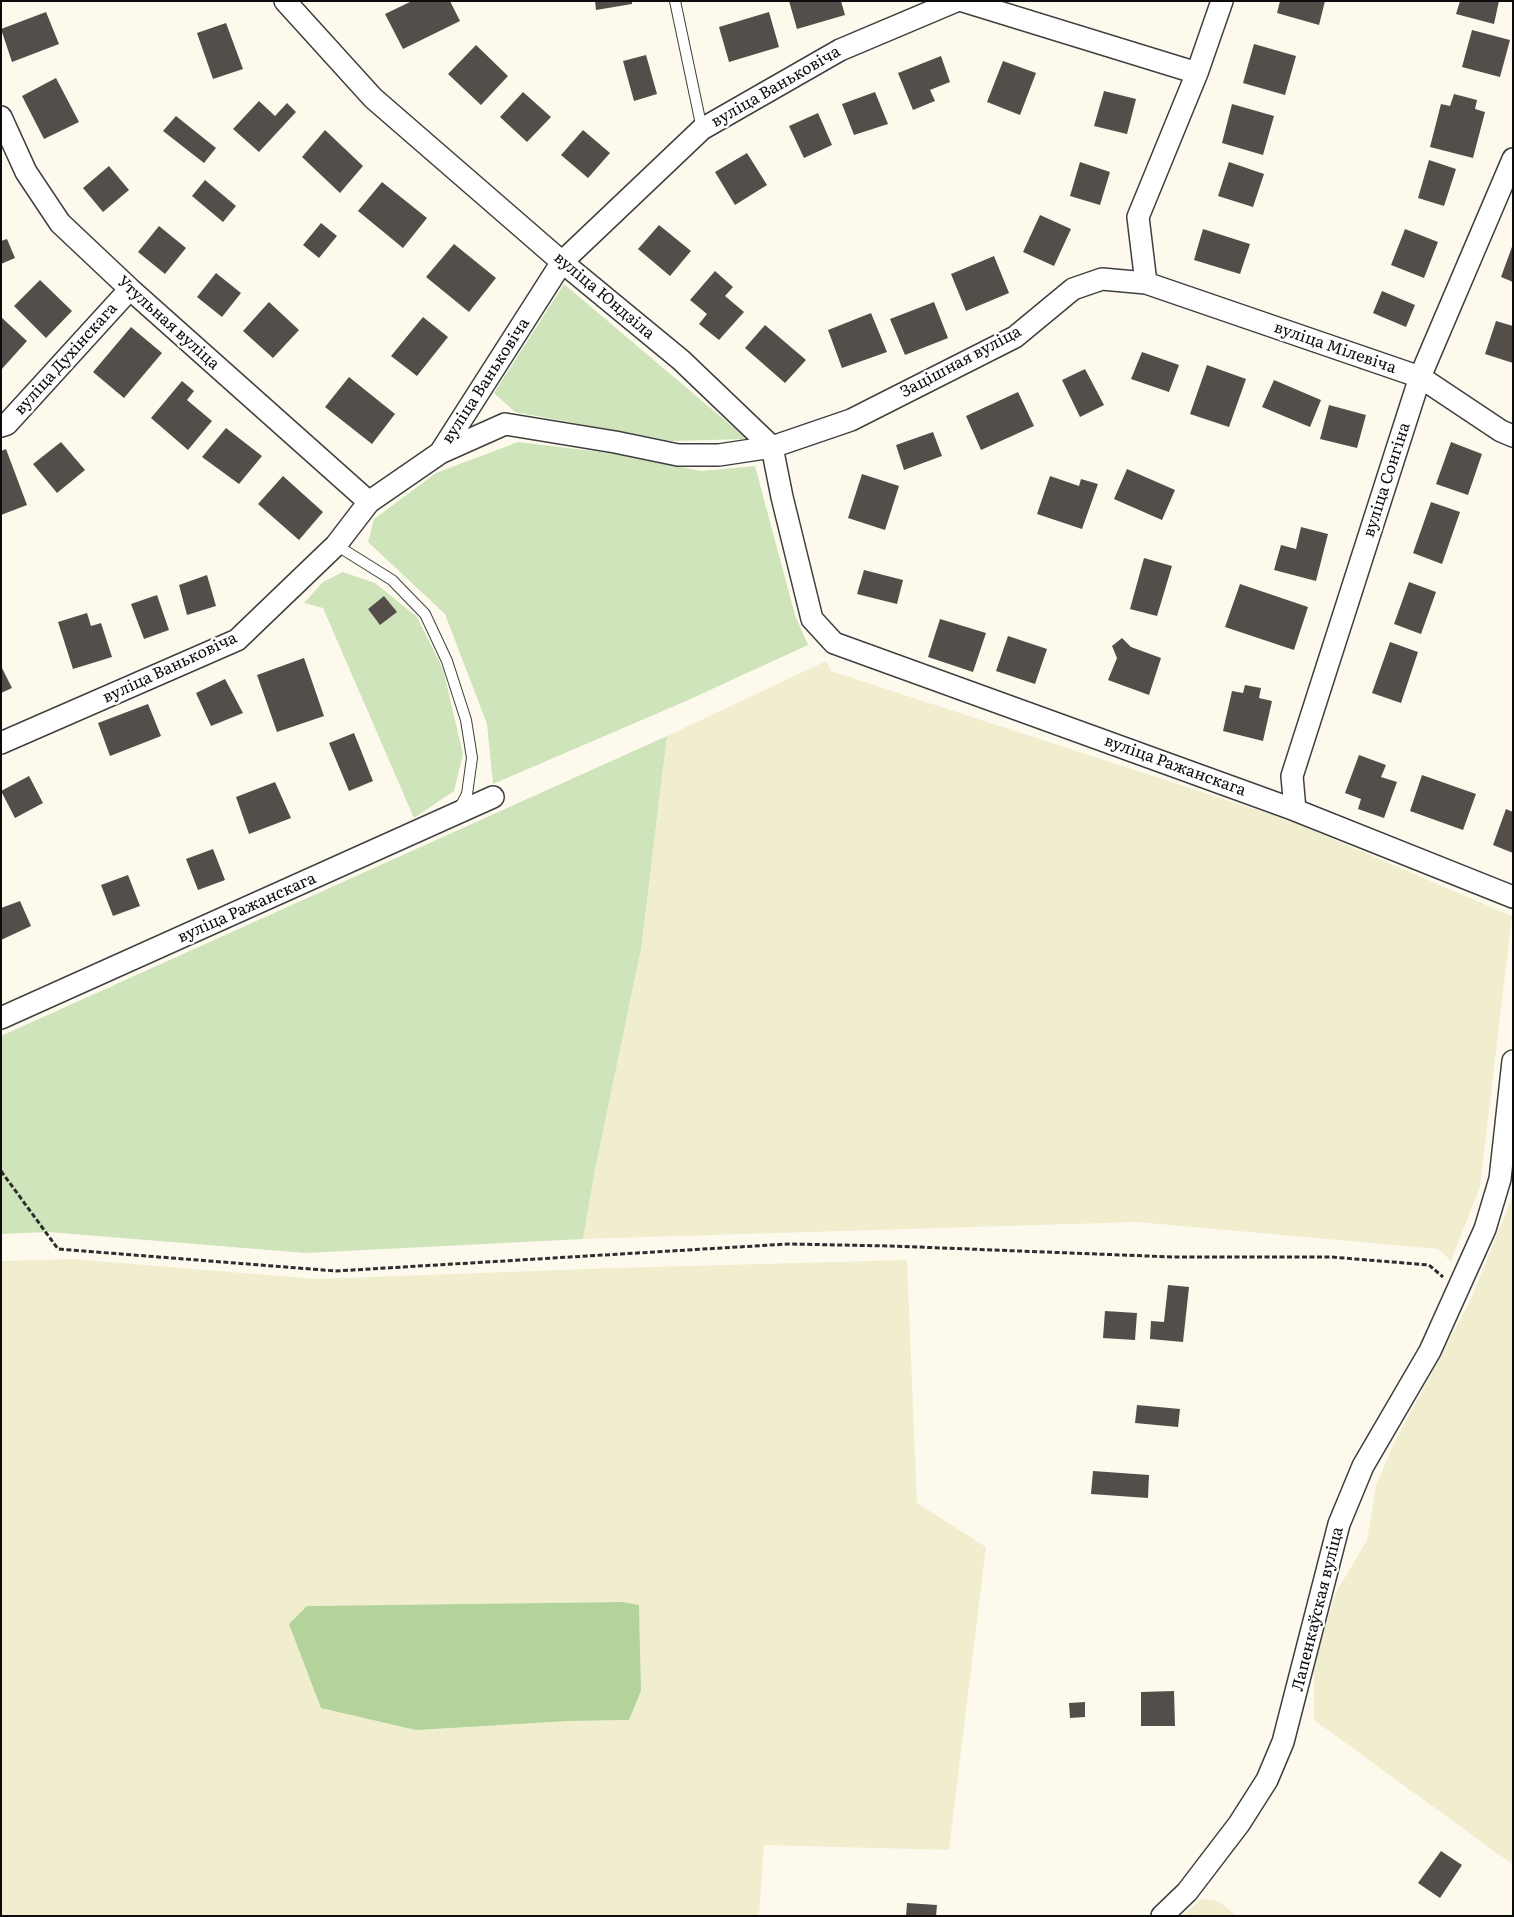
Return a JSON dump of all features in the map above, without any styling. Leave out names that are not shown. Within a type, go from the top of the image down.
[{"type":"street","name":"вуліца Юндзіла","points":[[285,1],[373,98],[562,262],[681,360],[772,447]]},
{"type":"street","name":"вуліца Ваньковіча","points":[[1,743],[237,640],[336,545],[369,502],[440,453],[562,262],[702,129],[840,50],[956,1]]},
{"type":"street","points":[[963,1],[1197,73]]},
{"type":"street","points":[[1146,283],[1138,217],[1197,73],[1222,1]]},
{"type":"street","name":"Утульная вуліца","points":[[1,117],[26,172],[60,224],[130,289],[369,502]]},
{"type":"street","name":"вуліца Сонгіна","points":[[1295,810],[1292,776],[1420,377],[1513,159]]},
{"type":"street","name":"Зацішная вуліца","points":[[440,453],[505,424],[615,442],[678,455],[720,455],[772,447],[851,420],[1015,336],[1073,289],[1102,279],[1146,283]]},
{"type":"street","name":"вуліца Мілевіча","points":[[1146,283],[1420,377],[1501,431],[1513,436]]},
{"type":"street","name":"вуліца Духінскага","points":[[1,426],[7,424],[130,289]]},
{"type":"street","name":"вуліца Ражанскага","points":[[772,447],[782,497],[812,619],[834,643],[1295,810],[1513,897]]},
{"type":"street","name":"вуліца Ражанскага","points":[[1,1018],[493,797]]},
{"type":"street","name":"Лапенкаўская вуліца","points":[[1162,1916],[1187,1892],[1234,1832],[1267,1780],[1283,1742],[1339,1524],[1363,1466],[1430,1351],[1485,1229],[1500,1179],[1513,1062]]},
{"type":"lane","points":[[675,1],[702,129]]},
{"type":"lane","points":[[336,545],[379,571],[425,614],[448,661],[466,720],[472,758],[467,794],[458,813]]},
{"type":"path","points":[[1,1171],[58,1248],[68,1249],[336,1270],[788,1244],[1173,1257],[1332,1257],[1429,1265],[1458,1290]]},
{"type":"shaded area","points":[[826,661],[831,671],[1291,821],[1512,916],[1480,1187],[1451,1261],[1438,1249],[1137,1222],[583,1239],[595,1170],[641,949],[667,736]]},
{"type":"shaded area","points":[[1513,1195],[1513,1865],[1314,1720],[1314,1664],[1335,1594],[1367,1540],[1376,1486],[1393,1445],[1470,1301]]},
{"type":"shaded area","points":[[73,1259],[317,1279],[907,1260],[917,1503],[986,1547],[949,1850],[764,1845],[759,1916],[1,1916],[1,1261]],"holes":[[[622,1602],[639,1606],[641,1690],[629,1720],[568,1721],[307,1606]]]},
{"type":"shaded area","points":[[1201,1899],[1218,1901],[1237,1916],[1182,1916]]},
{"type":"green space","points":[[564,284],[747,439],[672,441],[515,412],[494,393]]},
{"type":"green space","points":[[518,442],[617,454],[701,471],[755,466],[795,615],[808,645],[686,701],[493,784],[487,724],[445,614],[368,542],[374,519],[436,473]]},
{"type":"green space","points":[[343,572],[375,583],[417,617],[443,669],[463,754],[454,791],[414,818],[323,608],[304,603],[323,582]],"holes":[[[384,596],[396,612],[368,609]]]},
{"type":"green space","points":[[667,736],[641,949],[595,1170],[583,1239],[306,1253],[48,1232],[1,1234],[1,1036]]},
{"type":"green space","points":[[622,1602],[639,1605],[641,1691],[629,1720],[568,1721],[416,1730],[321,1708],[289,1624],[307,1606]]},
{"type":"building","points":[[412,1],[450,1],[460,21],[403,49],[385,14]]},
{"type":"building","points":[[595,1],[632,1],[632,4],[596,10]]},
{"type":"building","points":[[789,1],[841,1],[845,15],[797,29]]},
{"type":"building","points":[[1280,1],[1325,1],[1319,25],[1277,13]]},
{"type":"building","points":[[1460,1],[1499,1],[1494,24],[1456,14]]},
{"type":"building","points":[[46,12],[59,44],[12,62],[1,29]]},
{"type":"building","points":[[769,12],[779,47],[729,62],[719,27]]},
{"type":"building","points":[[226,23],[243,69],[213,79],[197,33]]},
{"type":"building","points":[[1472,30],[1510,40],[1500,77],[1462,67]]},
{"type":"building","points":[[1254,44],[1296,56],[1285,95],[1243,83]]},
{"type":"building","points":[[476,45],[508,76],[481,105],[448,74]]},
{"type":"building","points":[[646,55],[657,94],[634,101],[623,61]]},
{"type":"building","points":[[941,56],[950,82],[930,90],[935,101],[913,110],[898,73]]},
{"type":"building","points":[[1003,61],[1036,73],[1020,115],[987,102]]},
{"type":"building","points":[[56,78],[79,122],[44,139],[22,96]]},
{"type":"building","points":[[1104,91],[1136,99],[1127,134],[1094,126]]},
{"type":"building","points":[[523,92],[551,117],[527,142],[500,117]]},
{"type":"building","points":[[875,92],[888,124],[854,135],[842,104]]},
{"type":"building","points":[[1454,94],[1477,100],[1475,109],[1485,112],[1473,158],[1430,147],[1441,104],[1450,106]]},
{"type":"building","points":[[259,101],[275,116],[287,103],[296,112],[259,152],[233,129]]},
{"type":"building","points":[[1232,104],[1274,116],[1263,155],[1222,143]]},
{"type":"building","points":[[818,113],[832,145],[804,158],[789,126]]},
{"type":"building","points":[[176,116],[216,148],[204,163],[163,131]]},
{"type":"building","points":[[325,130],[363,166],[340,193],[302,157]]},
{"type":"building","points":[[583,130],[610,153],[588,178],[561,155]]},
{"type":"building","points":[[747,153],[767,185],[735,205],[715,172]]},
{"type":"building","points":[[1429,160],[1456,169],[1444,206],[1418,198]]},
{"type":"building","points":[[1080,162],[1110,172],[1100,205],[1070,196]]},
{"type":"building","points":[[1229,162],[1264,174],[1253,207],[1218,196]]},
{"type":"building","points":[[109,166],[129,190],[103,212],[83,188]]},
{"type":"building","points":[[205,180],[236,206],[223,222],[192,196]]},
{"type":"building","points":[[382,182],[427,218],[403,248],[358,211]]},
{"type":"building","points":[[1040,215],[1071,229],[1054,266],[1023,252]]},
{"type":"building","points":[[321,223],[337,236],[319,258],[303,245]]},
{"type":"building","points":[[659,225],[691,251],[670,276],[638,249]]},
{"type":"building","points":[[159,226],[186,248],[165,274],[138,252]]},
{"type":"building","points":[[1203,229],[1250,244],[1240,274],[1194,260]]},
{"type":"building","points":[[1405,229],[1438,242],[1424,278],[1391,265]]},
{"type":"building","points":[[7,239],[15,258],[1,264],[1,241]]},
{"type":"building","points":[[454,244],[496,278],[469,312],[426,277]]},
{"type":"building","points":[[1513,244],[1513,282],[1501,277]]},
{"type":"building","points":[[994,256],[1009,293],[966,311],[951,274]]},
{"type":"building","points":[[715,271],[733,287],[725,296],[744,312],[719,340],[699,324],[707,314],[690,300]]},
{"type":"building","points":[[216,273],[241,293],[222,317],[197,297]]},
{"type":"building","points":[[40,280],[72,311],[46,338],[14,306]]},
{"type":"building","points":[[1382,291],[1415,305],[1406,327],[1373,313]]},
{"type":"building","points":[[269,302],[299,330],[273,358],[243,331]]},
{"type":"building","points":[[934,302],[948,338],[905,355],[890,319]]},
{"type":"building","points":[[871,313],[887,352],[842,368],[828,330]]},
{"type":"building","points":[[1,317],[27,341],[1,370]]},
{"type":"building","points":[[423,317],[448,337],[417,376],[391,356]]},
{"type":"building","points":[[1496,321],[1513,326],[1513,363],[1485,354]]},
{"type":"building","points":[[765,325],[806,360],[785,383],[745,348]]},
{"type":"building","points":[[131,327],[162,353],[124,398],[93,372]]},
{"type":"building","points":[[1142,352],[1179,365],[1169,392],[1131,379]]},
{"type":"building","points":[[1207,365],[1246,379],[1229,427],[1190,414]]},
{"type":"building","points":[[1085,369],[1104,405],[1080,417],[1062,380]]},
{"type":"building","points":[[349,377],[395,414],[372,444],[325,407]]},
{"type":"building","points":[[1274,380],[1321,400],[1310,427],[1262,407]]},
{"type":"building","points":[[182,381],[194,391],[187,400],[212,421],[188,450],[151,418]]},
{"type":"building","points":[[1018,392],[1034,426],[981,450],[966,416]]},
{"type":"building","points":[[1329,405],[1366,415],[1357,448],[1320,439]]},
{"type":"building","points":[[226,428],[262,456],[239,484],[202,457]]},
{"type":"building","points":[[933,432],[942,456],[904,470],[896,445]]},
{"type":"building","points":[[61,442],[85,470],[57,493],[33,464]]},
{"type":"building","points":[[1451,442],[1482,454],[1468,495],[1436,484]]},
{"type":"building","points":[[6,449],[27,505],[1,515],[1,451]]},
{"type":"building","points":[[1127,469],[1175,490],[1162,520],[1114,499]]},
{"type":"building","points":[[862,474],[899,486],[885,530],[848,518]]},
{"type":"building","points":[[283,476],[323,512],[299,540],[258,504]]},
{"type":"building","points":[[1050,476],[1079,486],[1081,479],[1098,484],[1082,529],[1037,514]]},
{"type":"building","points":[[1431,502],[1460,512],[1442,564],[1413,553]]},
{"type":"building","points":[[1301,527],[1328,534],[1316,581],[1274,570],[1281,545],[1296,549]]},
{"type":"building","points":[[1144,558],[1172,566],[1157,616],[1130,609]]},
{"type":"building","points":[[864,570],[903,580],[897,604],[857,594]]},
{"type":"building","points":[[207,575],[216,606],[187,615],[179,585]]},
{"type":"building","points":[[1409,582],[1436,592],[1421,634],[1394,624]]},
{"type":"building","points":[[1240,584],[1308,607],[1294,650],[1225,627]]},
{"type":"building","points":[[157,595],[169,630],[144,639],[131,604]]},
{"type":"building","points":[[384,596],[397,612],[380,625],[368,609]]},
{"type":"building","points":[[87,613],[91,626],[101,623],[112,657],[73,669],[58,622]]},
{"type":"building","points":[[940,619],[986,633],[973,672],[928,657]]},
{"type":"building","points":[[1008,636],[1047,649],[1035,684],[996,671]]},
{"type":"building","points":[[1122,638],[1131,647],[1161,658],[1149,695],[1108,680],[1117,658],[1112,646]]},
{"type":"building","points":[[1390,642],[1418,652],[1401,703],[1372,693]]},
{"type":"building","points":[[304,658],[324,716],[277,732],[257,675]]},
{"type":"building","points":[[1,666],[12,688],[1,693]]},
{"type":"building","points":[[225,679],[243,713],[211,726],[196,693]]},
{"type":"building","points":[[1245,685],[1261,688],[1259,698],[1272,701],[1263,741],[1223,731],[1232,691],[1243,693]]},
{"type":"building","points":[[148,704],[161,736],[110,756],[98,723]]},
{"type":"building","points":[[354,733],[373,781],[349,791],[329,743]]},
{"type":"building","points":[[1359,755],[1386,765],[1381,777],[1397,782],[1384,818],[1358,809],[1361,799],[1345,793]]},
{"type":"building","points":[[1422,775],[1476,794],[1463,830],[1410,811]]},
{"type":"building","points":[[29,776],[43,803],[15,818],[1,791]]},
{"type":"building","points":[[275,782],[291,818],[249,834],[236,797]]},
{"type":"building","points":[[1506,809],[1513,812],[1513,853],[1493,845]]},
{"type":"building","points":[[213,849],[225,880],[198,890],[186,859]]},
{"type":"building","points":[[128,875],[140,906],[113,916],[101,885]]},
{"type":"building","points":[[20,901],[31,926],[1,940],[1,908]]},
{"type":"building","points":[[1168,1285],[1189,1287],[1183,1342],[1150,1339],[1151,1321],[1164,1322]]},
{"type":"building","points":[[1105,1311],[1137,1313],[1135,1340],[1103,1338]]},
{"type":"building","points":[[1137,1405],[1180,1409],[1178,1427],[1135,1423]]},
{"type":"building","points":[[1093,1471],[1149,1475],[1148,1498],[1091,1494]]},
{"type":"building","points":[[1174,1691],[1175,1726],[1141,1726],[1141,1692]]},
{"type":"building","points":[[1085,1702],[1085,1717],[1070,1718],[1069,1703]]},
{"type":"building","points":[[1441,1851],[1462,1865],[1440,1898],[1418,1883]]},
{"type":"building","points":[[907,1903],[937,1905],[936,1916],[906,1916]]}]
